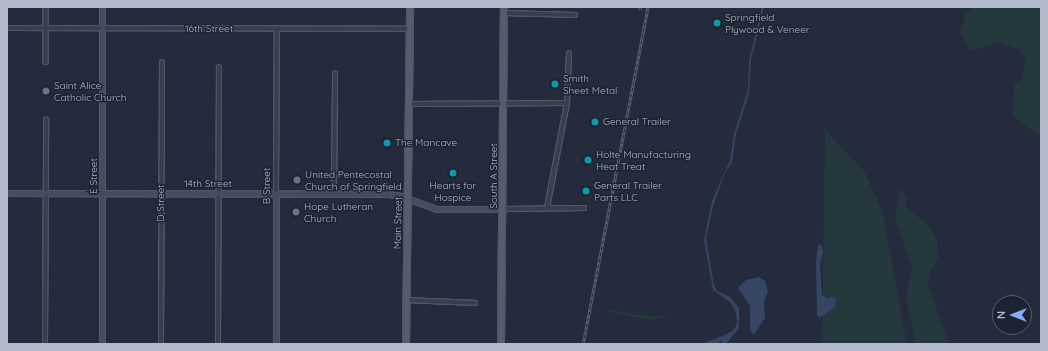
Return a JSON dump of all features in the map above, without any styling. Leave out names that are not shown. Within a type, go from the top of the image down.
[{"type":"main road","name":"E Street","points":[[102,7],[102,344]]},
{"type":"main road","name":"Main Street","points":[[406,344],[410,7]]},
{"type":"main road","name":"South A Street","points":[[501,344],[504,209],[504,10]]},
{"type":"main road","name":"14th Street","points":[[7,193],[389,194],[408,198],[437,208],[504,209]]},
{"type":"main road","name":"B Street","points":[[276,194],[276,344]]},
{"type":"street","points":[[46,7],[46,62]]},
{"type":"street","points":[[504,10],[575,15]]},
{"type":"street","name":"16th Street","points":[[7,28],[410,29]]},
{"type":"street","name":"B Street","points":[[276,194],[277,29]]},
{"type":"street","points":[[547,208],[567,103],[569,54]]},
{"type":"street","name":"D Street","points":[[161,344],[162,63]]},
{"type":"street","points":[[218,344],[219,68]]},
{"type":"street","points":[[334,194],[335,74]]},
{"type":"street","points":[[410,104],[504,105],[567,103]]},
{"type":"street","points":[[45,344],[46,120]]},
{"type":"street","points":[[504,209],[584,208]]},
{"type":"street","points":[[407,300],[475,303]]},
{"type":"green space","points":[[972,7],[1041,7],[1041,136],[1013,117],[1014,83],[1022,79],[1026,59],[1019,50],[998,42],[970,51],[960,32],[965,15]]},
{"type":"green space","points":[[825,129],[864,171],[882,210],[907,344],[822,344]]},
{"type":"green space","points":[[900,188],[906,197],[906,208],[928,224],[937,240],[938,257],[931,271],[928,284],[949,344],[916,344],[906,297],[912,269],[895,218]]},
{"type":"green space","points":[[608,309],[643,316],[670,316],[651,320],[613,313]]},
{"type":"water","points":[[762,7],[764,7],[751,60],[749,93],[736,134],[732,162],[725,173],[713,206],[706,239],[714,285],[717,291],[730,297],[739,308],[739,328],[726,344],[723,344],[722,341],[716,344],[702,344],[734,330],[737,323],[736,313],[731,303],[713,290],[704,240],[712,201],[730,160],[734,134],[748,89],[749,61]]},
{"type":"water","points":[[821,244],[823,252],[820,264],[822,295],[827,298],[834,297],[836,301],[835,307],[819,318],[817,314],[816,262],[818,245]]},
{"type":"water","points":[[759,277],[765,281],[768,292],[764,301],[765,318],[754,335],[750,330],[750,306],[738,288],[746,280]]},
{"type":"railway","points":[[583,344],[648,7]]},
{"type":"place","name":"Springfield Plywood & Veneer","points":[[717,23]]},
{"type":"place","name":"Smith Sheet Metal","points":[[555,84]]},
{"type":"place","name":"Saint Alice Catholic Church","points":[[46,91]]},
{"type":"place","name":"General Trailer","points":[[595,122]]},
{"type":"place","name":"The Mancave","points":[[387,143]]},
{"type":"place","name":"Holte Manufacturing Heat Treat","points":[[588,160]]},
{"type":"place","name":"Hearts for Hospice","points":[[453,173]]},
{"type":"place","name":"United Pentecostal Church of Springfield","points":[[297,180]]},
{"type":"place","name":"General Trailer Parts LLC","points":[[586,191]]},
{"type":"place","name":"Hope Lutheran Church","points":[[296,212]]}]
